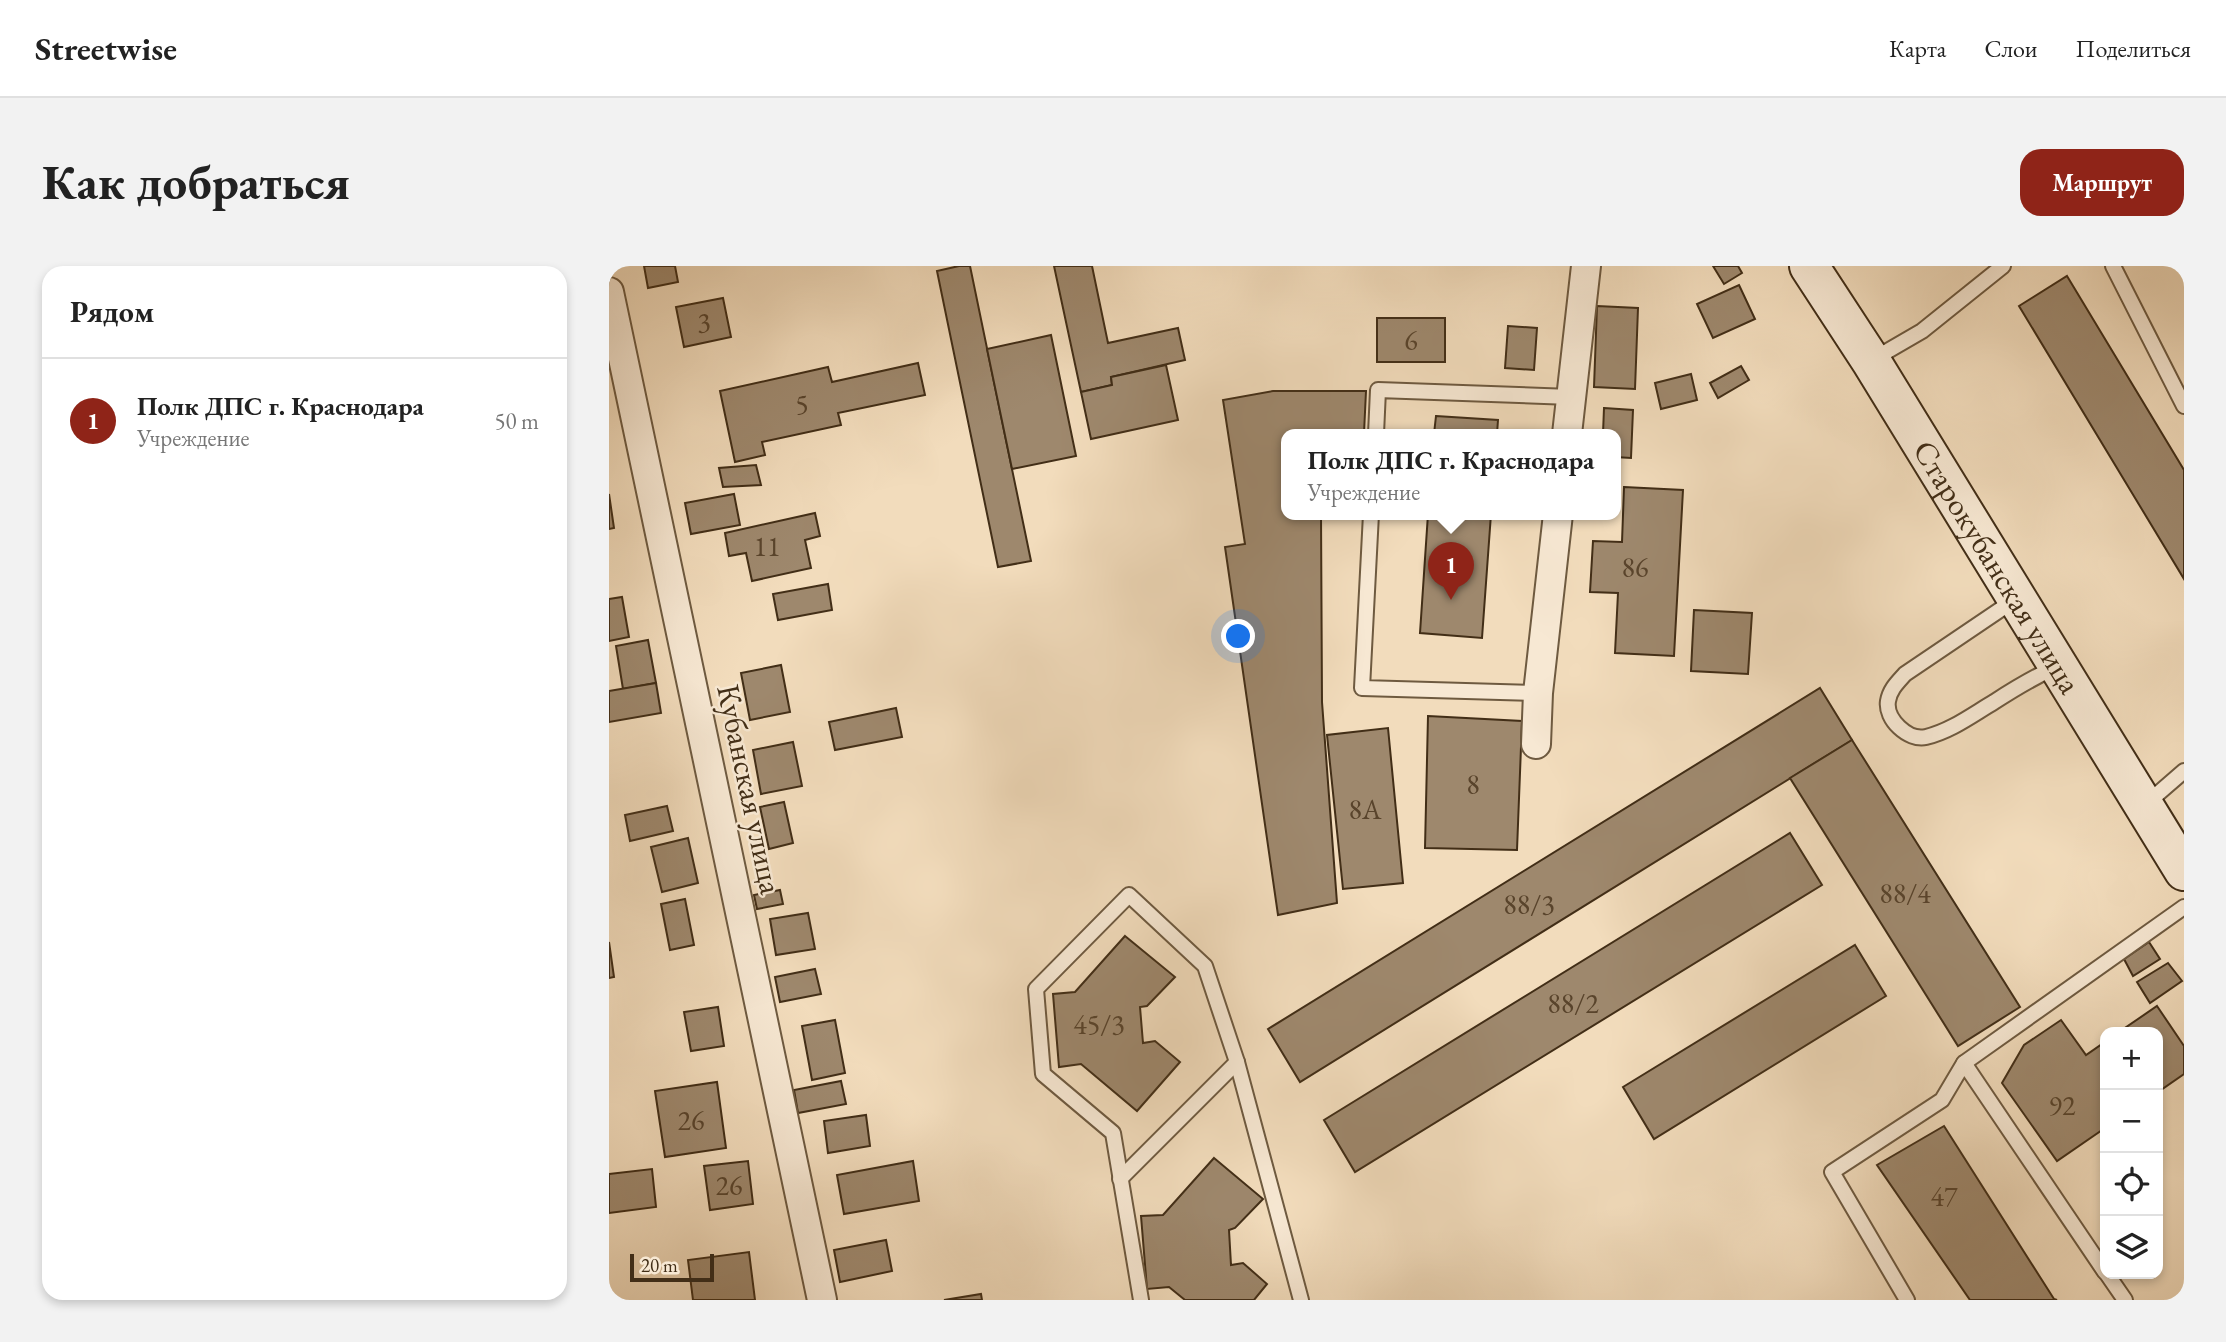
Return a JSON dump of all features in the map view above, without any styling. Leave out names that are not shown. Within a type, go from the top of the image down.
[{"type":"street","points":[[1568,429],[1586,266]]},
{"type":"street","name":"Старокубанская улица","points":[[1809,266],[1871,361],[2184,871]]},
{"type":"street","name":"Кубанская улица","points":[[609,292],[822,1300]]},
{"type":"street","points":[[1536,744],[1538,693],[1557,520]]},
{"type":"lane","points":[[1871,361],[1921,331],[2003,266]]},
{"type":"lane","points":[[2113,266],[2184,405]]},
{"type":"lane","points":[[1375,429],[1378,390],[1571,397]]},
{"type":"lane","points":[[1371,520],[1362,688],[1538,693]]},
{"type":"lane","points":[[2018,599],[1905,674],[1891,689],[1887,704],[1894,721],[1907,734],[1923,738],[1951,729],[2026,681],[2059,666]]},
{"type":"lane","points":[[2145,805],[2184,771]]},
{"type":"lane","points":[[1141,1300],[1113,1133],[1043,1074],[1036,989],[1129,895],[1205,966],[1237,1062],[1301,1300]]},
{"type":"lane","points":[[1907,1300],[1832,1172],[1942,1100],[1964,1063],[2184,907]]},
{"type":"lane","points":[[1120,1179],[1237,1062]]},
{"type":"lane","points":[[1964,1063],[2100,1264]]},
{"type":"lane","points":[[2110,1279],[2125,1300]]},
{"type":"building","points":[[644,266],[675,266],[678,282],[648,288]]},
{"type":"building","points":[[970,266],[1031,561],[998,567],[937,271]]},
{"type":"building","points":[[1054,266],[1092,266],[1108,343],[1178,328],[1185,360],[1111,377],[1112,385],[1081,392]]},
{"type":"building","points":[[1713,266],[1738,266],[1742,273],[1724,284]]},
{"type":"building","points":[[2067,276],[2184,470],[2184,579],[2019,306]]},
{"type":"building","points":[[1739,285],[1755,319],[1713,338],[1697,304]]},
{"type":"building","points":[[723,298],[731,337],[684,347],[676,307]]},
{"type":"building","points":[[1597,306],[1638,308],[1635,389],[1594,387]]},
{"type":"building","points":[[1377,318],[1445,318],[1445,362],[1377,362]]},
{"type":"building","points":[[1508,326],[1537,328],[1534,370],[1505,368]]},
{"type":"building","points":[[1051,335],[1076,456],[1012,469],[987,349]]},
{"type":"building","points":[[918,363],[925,395],[838,413],[841,425],[762,442],[765,455],[735,462],[720,391],[828,367],[832,382]]},
{"type":"building","points":[[1166,365],[1178,420],[1091,439],[1081,392],[1112,385],[1111,377]]},
{"type":"building","points":[[1741,366],[1749,380],[1718,398],[1710,383]]},
{"type":"building","points":[[1691,374],[1697,400],[1661,409],[1655,383]]},
{"type":"building","points":[[1273,391],[1366,391],[1364,429],[1281,429],[1281,520],[1321,520],[1322,702],[1337,903],[1278,915],[1225,547],[1245,544],[1223,400]]},
{"type":"building","points":[[1604,408],[1633,410],[1631,458],[1621,457],[1621,429],[1603,429]]},
{"type":"building","points":[[1436,416],[1498,420],[1497,429],[1435,429]]},
{"type":"building","points":[[756,465],[761,485],[723,487],[719,468]]},
{"type":"building","points":[[1624,487],[1683,490],[1674,656],[1615,653],[1618,593],[1590,592],[1593,541],[1622,542]]},
{"type":"building","points":[[609,494],[614,528],[609,529]]},
{"type":"building","points":[[734,494],[740,525],[691,534],[685,503]]},
{"type":"building","points":[[815,513],[820,536],[805,540],[811,568],[752,581],[746,553],[729,556],[725,533]]},
{"type":"building","points":[[1428,520],[1491,520],[1482,638],[1420,633]]},
{"type":"building","points":[[828,584],[832,610],[778,620],[773,594]]},
{"type":"building","points":[[622,597],[629,637],[609,641],[609,599]]},
{"type":"building","points":[[1694,610],[1752,613],[1748,674],[1691,671]]},
{"type":"building","points":[[648,640],[656,683],[623,689],[616,646]]},
{"type":"building","points":[[781,665],[790,712],[750,720],[741,673]]},
{"type":"building","points":[[656,683],[661,713],[609,722],[609,691]]},
{"type":"building","points":[[1820,688],[1852,740],[1300,1082],[1268,1029]]},
{"type":"building","points":[[896,708],[902,737],[835,750],[829,722]]},
{"type":"building","points":[[1428,716],[1522,721],[1517,850],[1425,848]]},
{"type":"building","points":[[1388,728],[1403,883],[1343,889],[1327,735]]},
{"type":"building","points":[[1852,740],[2020,1007],[1958,1046],[1790,778]]},
{"type":"building","points":[[793,742],[802,786],[761,794],[753,750]]},
{"type":"building","points":[[784,802],[793,843],[769,849],[760,807]]},
{"type":"building","points":[[667,806],[673,831],[630,841],[625,815]]},
{"type":"building","points":[[1790,833],[1822,885],[1355,1172],[1324,1120]]},
{"type":"building","points":[[688,838],[698,883],[662,892],[651,847]]},
{"type":"building","points":[[780,890],[783,904],[757,909],[754,895]]},
{"type":"building","points":[[685,899],[694,945],[670,950],[661,904]]},
{"type":"building","points":[[808,913],[815,949],[776,955],[770,919]]},
{"type":"building","points":[[1125,936],[1175,977],[1147,1006],[1140,1007],[1143,1043],[1155,1041],[1180,1062],[1137,1111],[1081,1064],[1059,1067],[1053,994],[1075,992]]},
{"type":"building","points":[[609,942],[614,977],[609,978]]},
{"type":"building","points":[[2149,942],[2160,959],[2133,976],[2124,959]]},
{"type":"building","points":[[1855,945],[1886,996],[1654,1139],[1623,1087]]},
{"type":"building","points":[[2168,963],[2182,981],[2150,1003],[2137,982]]},
{"type":"building","points":[[815,969],[821,994],[780,1002],[775,977]]},
{"type":"building","points":[[2157,1006],[2184,1046],[2184,1074],[2163,1089],[2163,1027],[2126,1027]]},
{"type":"building","points":[[718,1007],[724,1046],[691,1051],[684,1012]]},
{"type":"building","points":[[835,1020],[845,1073],[812,1080],[802,1026]]},
{"type":"building","points":[[2061,1020],[2086,1055],[2100,1045],[2100,1131],[2057,1161],[2002,1083],[2024,1045]]},
{"type":"building","points":[[841,1081],[846,1104],[798,1113],[794,1090]]},
{"type":"building","points":[[717,1082],[726,1148],[665,1157],[655,1091]]},
{"type":"building","points":[[866,1115],[870,1146],[828,1153],[824,1121]]},
{"type":"building","points":[[1944,1126],[2057,1300],[1970,1300],[1877,1165]]},
{"type":"building","points":[[1214,1158],[1263,1199],[1235,1228],[1229,1230],[1231,1265],[1243,1263],[1267,1284],[1254,1300],[1185,1300],[1169,1287],[1147,1289],[1141,1216],[1163,1215]]},
{"type":"building","points":[[748,1161],[753,1204],[710,1210],[704,1166]]},
{"type":"building","points":[[913,1161],[919,1201],[844,1214],[837,1175]]},
{"type":"building","points":[[652,1169],[656,1207],[609,1213],[609,1174]]},
{"type":"building","points":[[886,1240],[892,1271],[840,1282],[834,1250]]},
{"type":"building","points":[[749,1252],[755,1300],[693,1300],[688,1260]]},
{"type":"building","points":[[981,1294],[982,1300],[944,1300]]},
{"type":"place","name":"Полк ДПС г. Краснодара","points":[[1451,600]]}]
